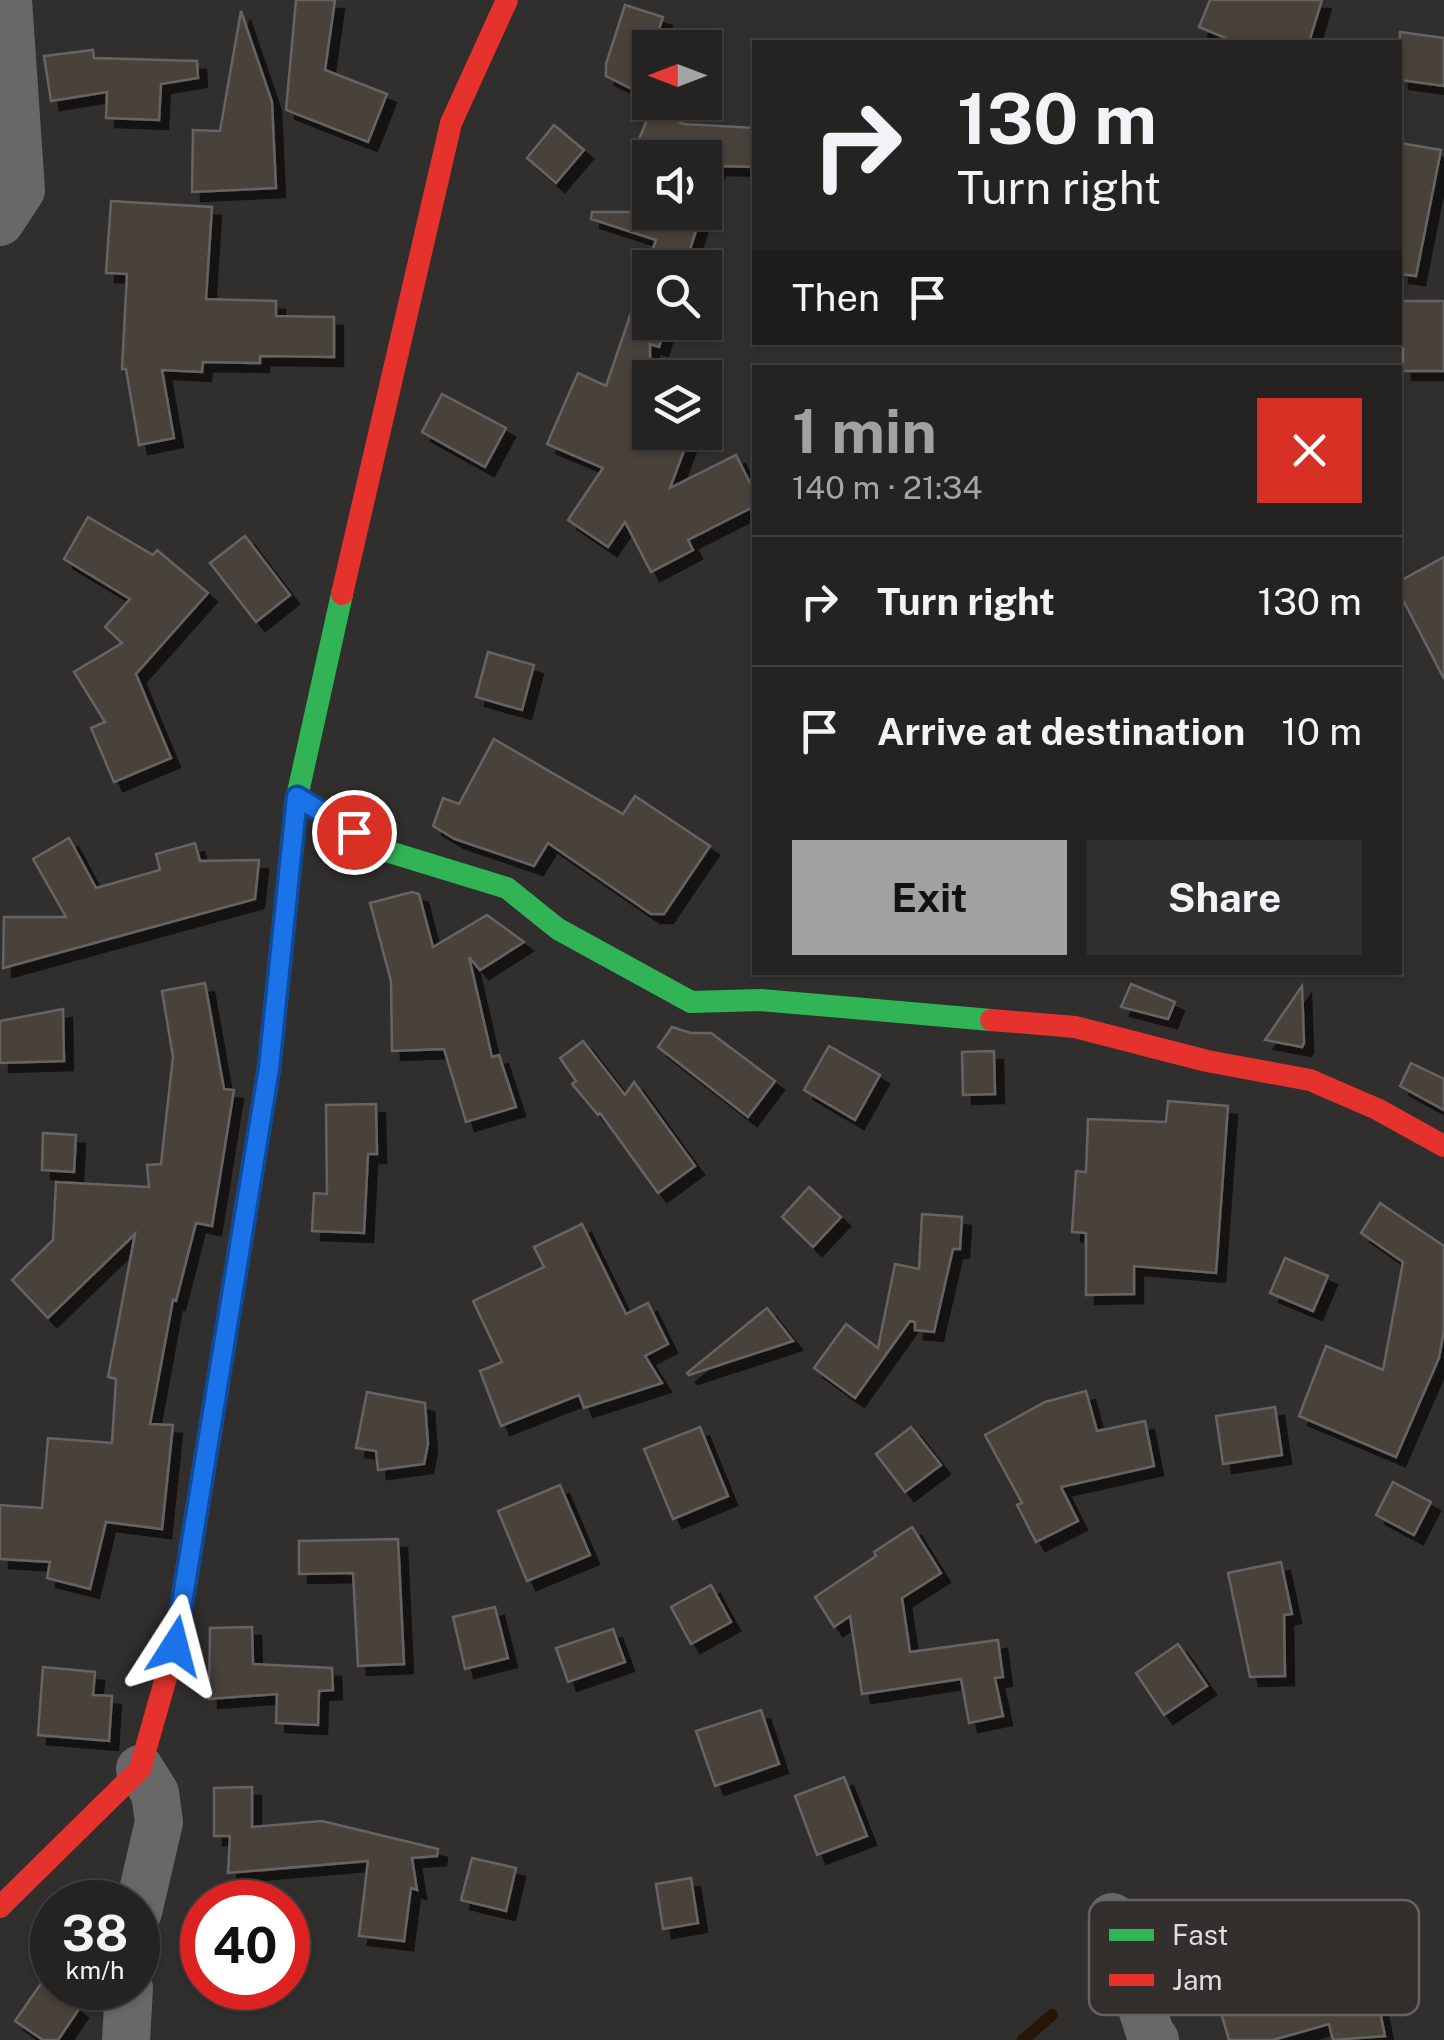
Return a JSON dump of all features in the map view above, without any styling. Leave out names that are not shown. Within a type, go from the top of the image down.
[{"type":"street","points":[[0,222],[22,190],[8,0]]},
{"type":"street","points":[[0,1906],[140,1769],[175,1646],[269,1068],[297,797],[387,391],[452,123],[507,0]]},
{"type":"street","points":[[297,797],[383,850],[507,888],[558,928],[691,1002],[761,1000],[1075,1027],[1207,1061],[1310,1080],[1444,1146]]},
{"type":"street","points":[[140,1769],[155,1793],[160,1822],[146,1880]]},
{"type":"street","points":[[126,2040],[128,2010]]},
{"type":"street","points":[[1144,2015],[1155,2040]]},
{"type":"building","points":[[296,0],[335,0],[325,70],[387,94],[368,142],[286,110]]},
{"type":"building","points":[[1210,0],[1322,0],[1310,40],[1230,40],[1199,27]]},
{"type":"building","points":[[625,5],[663,17],[659,30],[632,30],[632,89],[606,76],[606,64]]},
{"type":"building","points":[[241,11],[272,102],[276,188],[192,192],[193,130],[220,131]]},
{"type":"building","points":[[1400,32],[1444,38],[1444,86],[1402,80]]},
{"type":"building","points":[[93,50],[94,58],[197,61],[198,78],[161,84],[159,120],[106,118],[107,92],[51,101],[44,56]]},
{"type":"building","points":[[647,120],[752,128],[752,167],[722,166],[722,140],[639,140]]},
{"type":"building","points":[[554,125],[584,150],[556,183],[527,158]]},
{"type":"building","points":[[1402,143],[1441,150],[1416,276],[1402,274]]},
{"type":"building","points":[[111,201],[212,207],[206,299],[276,301],[276,316],[334,317],[334,357],[260,356],[260,363],[203,362],[202,372],[162,370],[174,438],[139,445],[126,369],[122,369],[127,274],[106,273]]},
{"type":"building","points":[[592,212],[632,212],[632,230],[696,230],[690,250],[653,250],[656,240],[591,219]]},
{"type":"building","points":[[1403,301],[1444,301],[1444,371],[1403,371]]},
{"type":"building","points":[[632,310],[632,340],[661,340],[659,347],[650,344],[650,360],[632,360],[632,450],[684,450],[670,488],[736,455],[752,487],[752,508],[688,540],[693,550],[651,572],[625,522],[608,547],[568,520],[603,468],[547,444],[578,373],[606,386]]},
{"type":"building","points":[[442,394],[506,428],[485,467],[422,432]]},
{"type":"building","points":[[88,517],[153,555],[157,550],[208,593],[136,674],[171,758],[114,782],[91,728],[105,722],[74,672],[122,643],[105,627],[130,599],[64,559]]},
{"type":"building","points":[[245,536],[290,595],[256,622],[210,563]]},
{"type":"building","points":[[1444,557],[1444,679],[1402,598],[1402,580]]},
{"type":"building","points":[[488,652],[534,665],[522,710],[476,697]]},
{"type":"building","points":[[494,739],[623,814],[635,796],[710,846],[664,914],[651,914],[548,843],[534,866],[455,839],[433,826],[443,798],[459,804]]},
{"type":"building","points":[[69,838],[96,888],[160,870],[156,854],[195,843],[200,861],[259,860],[255,899],[3,968],[4,917],[66,917],[33,859]]},
{"type":"building","points":[[412,892],[419,894],[433,947],[487,915],[524,942],[480,970],[469,957],[492,1057],[499,1055],[516,1107],[466,1122],[444,1049],[392,1051],[391,981],[370,903]]},
{"type":"building","points":[[205,983],[224,1089],[234,1090],[212,1226],[196,1223],[176,1301],[173,1300],[150,1424],[173,1425],[162,1529],[106,1522],[90,1589],[47,1578],[50,1562],[0,1559],[0,1505],[42,1508],[48,1438],[112,1443],[116,1379],[108,1377],[135,1234],[48,1318],[12,1280],[53,1240],[56,1182],[149,1187],[147,1165],[161,1164],[173,1057],[162,991]]},
{"type":"building","points":[[1131,984],[1175,1002],[1168,1019],[1121,1007]]},
{"type":"building","points":[[1302,986],[1302,1047],[1265,1040]]},
{"type":"building","points":[[63,1009],[64,1061],[0,1063],[0,1021]]},
{"type":"building","points":[[672,1027],[691,1033],[711,1033],[775,1081],[748,1117],[658,1047]]},
{"type":"building","points":[[583,1041],[625,1095],[634,1082],[695,1166],[658,1193],[600,1113],[572,1084],[576,1081],[560,1058]]},
{"type":"building","points":[[829,1046],[880,1075],[855,1120],[804,1090]]},
{"type":"building","points":[[994,1051],[995,1094],[963,1095],[962,1052]]},
{"type":"building","points":[[1411,1063],[1444,1079],[1444,1110],[1400,1086]]},
{"type":"building","points":[[1168,1101],[1228,1106],[1216,1273],[1134,1266],[1134,1294],[1086,1295],[1086,1233],[1072,1232],[1076,1171],[1086,1172],[1088,1119],[1166,1122]]},
{"type":"building","points":[[376,1104],[377,1154],[368,1154],[364,1233],[312,1231],[314,1193],[327,1194],[326,1105]]},
{"type":"building","points":[[43,1133],[76,1135],[74,1172],[42,1170]]},
{"type":"building","points":[[809,1187],[841,1217],[813,1247],[782,1217]]},
{"type":"building","points":[[1380,1203],[1444,1246],[1444,1330],[1439,1358],[1396,1457],[1299,1416],[1326,1346],[1383,1370],[1403,1262],[1361,1233]]},
{"type":"building","points":[[922,1214],[962,1217],[960,1249],[953,1249],[934,1332],[915,1330],[915,1322],[910,1321],[855,1398],[814,1368],[846,1324],[878,1348],[895,1264],[919,1269]]},
{"type":"building","points":[[582,1224],[626,1314],[648,1303],[668,1344],[645,1356],[662,1383],[584,1408],[579,1395],[501,1426],[480,1371],[502,1362],[473,1301],[544,1267],[534,1247]]},
{"type":"building","points":[[1285,1258],[1328,1276],[1313,1311],[1270,1293]]},
{"type":"building","points":[[767,1308],[793,1341],[687,1373]]},
{"type":"building","points":[[1086,1391],[1097,1431],[1145,1421],[1154,1466],[1061,1487],[1078,1521],[1036,1542],[1017,1505],[1022,1503],[985,1435],[1045,1402]]},
{"type":"building","points":[[367,1392],[425,1403],[428,1444],[424,1464],[378,1470],[376,1451],[356,1448]]},
{"type":"building","points":[[1275,1407],[1282,1455],[1223,1464],[1216,1416]]},
{"type":"building","points":[[700,1427],[728,1496],[673,1519],[644,1449]]},
{"type":"building","points":[[911,1427],[941,1465],[905,1492],[876,1454]]},
{"type":"building","points":[[1393,1482],[1431,1502],[1414,1535],[1376,1515]]},
{"type":"building","points":[[560,1485],[590,1555],[527,1581],[498,1511]]},
{"type":"building","points":[[912,1527],[941,1573],[902,1598],[910,1652],[998,1640],[1003,1677],[995,1678],[1003,1716],[969,1723],[961,1679],[862,1694],[850,1616],[834,1627],[815,1597]]},
{"type":"building","points":[[398,1539],[404,1664],[358,1666],[353,1573],[299,1574],[299,1541]]},
{"type":"building","points":[[1281,1562],[1292,1614],[1284,1615],[1285,1676],[1250,1677],[1228,1573]]},
{"type":"building","points":[[711,1585],[731,1622],[691,1644],[671,1607]]},
{"type":"building","points":[[495,1607],[508,1658],[465,1669],[453,1617]]},
{"type":"building","points":[[252,1627],[253,1664],[332,1668],[333,1690],[319,1691],[318,1725],[276,1723],[277,1694],[209,1699],[210,1628]]},
{"type":"building","points":[[613,1629],[625,1662],[568,1682],[556,1648]]},
{"type":"building","points":[[1178,1644],[1207,1686],[1164,1715],[1136,1673]]},
{"type":"building","points":[[43,1667],[95,1672],[93,1695],[112,1696],[109,1741],[38,1735]]},
{"type":"building","points":[[761,1710],[779,1764],[715,1786],[696,1731]]},
{"type":"building","points":[[844,1777],[867,1836],[817,1855],[795,1796]]},
{"type":"building","points":[[252,1787],[252,1827],[322,1821],[438,1849],[437,1856],[412,1858],[417,1890],[411,1888],[404,1941],[359,1936],[368,1861],[228,1873],[230,1836],[214,1836],[214,1788]]},
{"type":"building","points":[[472,1858],[516,1868],[506,1911],[461,1900]]},
{"type":"building","points":[[691,1878],[698,1923],[663,1929],[656,1884]]},
{"type":"building","points":[[30,1999],[30,2010],[78,2010],[58,2040],[43,2040],[15,2021]]},
{"type":"building","points":[[1222,2015],[1381,2015],[1385,2036],[1333,2040],[1329,2024],[1273,2040],[1229,2040]]},
{"type":"waterway","points":[[1023,2040],[1052,2015]]},
{"type":"traffic: fast","points":[[202,1481],[269,1068],[297,797],[342,594]]},
{"type":"traffic: fast","points":[[297,797],[383,850],[507,888],[558,929],[691,1002],[761,1000],[991,1020]]},
{"type":"traffic: jam","points":[[342,594],[451,123],[507,0]]},
{"type":"traffic: jam","points":[[991,1020],[1075,1027],[1207,1061],[1310,1080],[1377,1109],[1444,1146]]},
{"type":"traffic: jam","points":[[0,1907],[140,1769],[175,1646],[202,1481]]},
{"type":"route","points":[[175,1646],[269,1068],[297,797],[354,832]]}]
